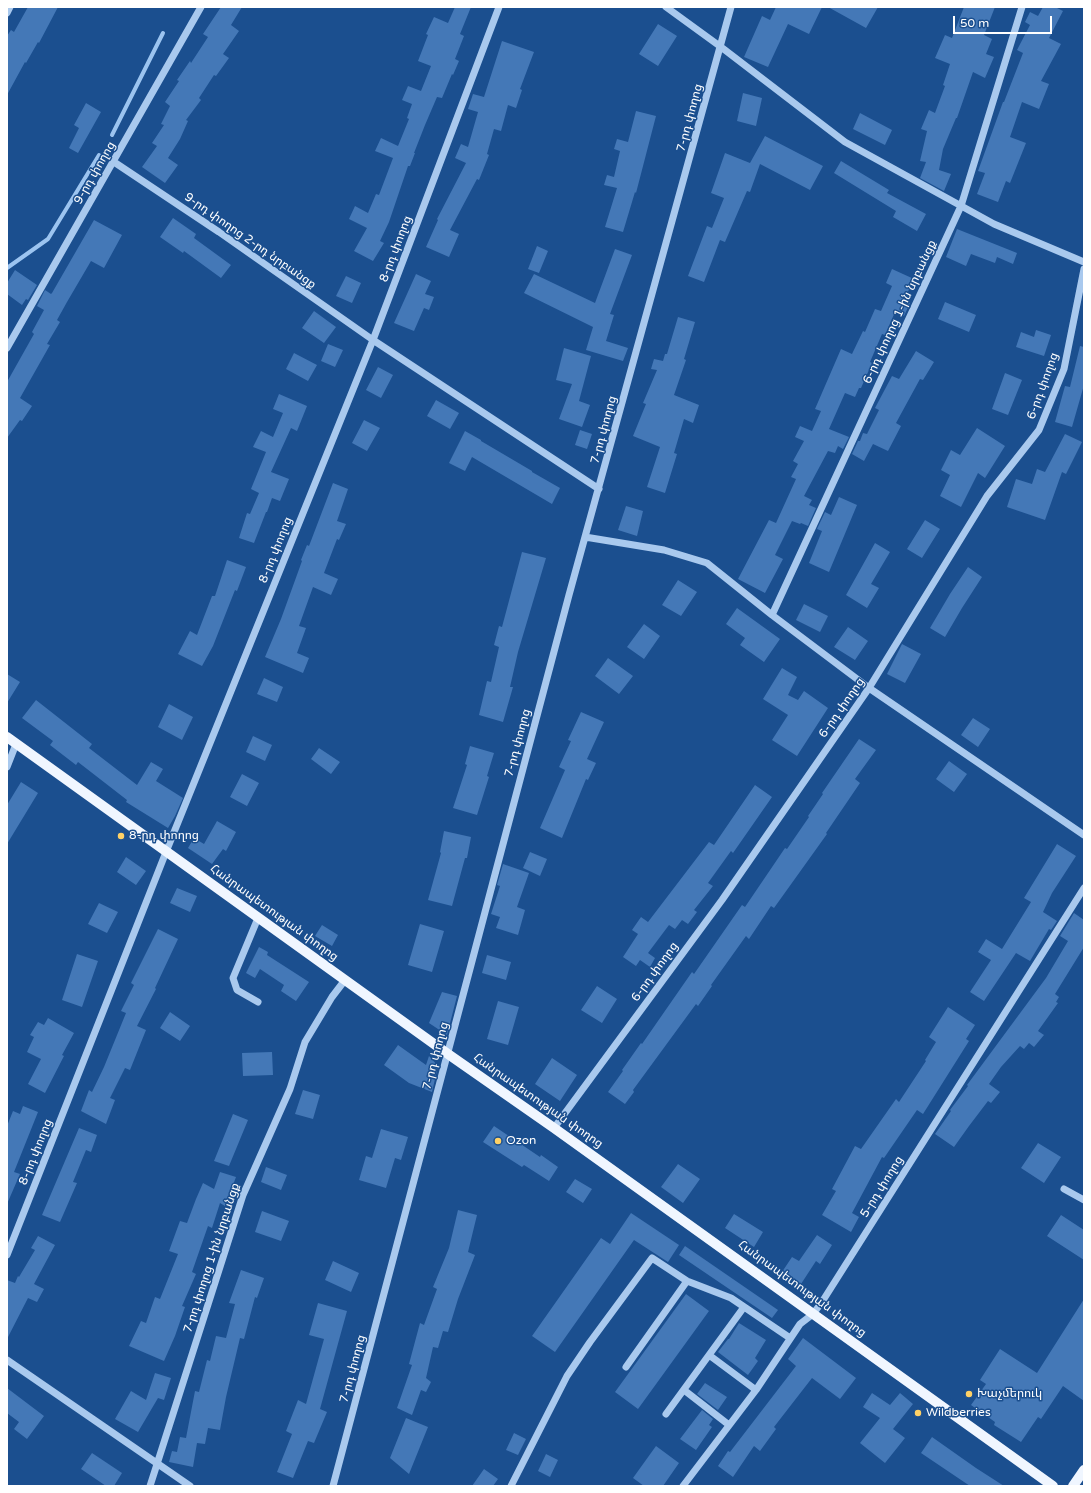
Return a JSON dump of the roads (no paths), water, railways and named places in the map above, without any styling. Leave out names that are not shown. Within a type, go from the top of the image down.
[{"type":"main road","name":"Հանրապետության փողոց","points":[[7,737],[1053,1486]]},
{"type":"main road","points":[[1073,1486],[1084,1470]]},
{"type":"street","points":[[7,13],[10,7]]},
{"type":"street","name":"9-րդ փողոց","points":[[7,348],[201,7]]},
{"type":"street","name":"8-րդ փողոց","points":[[7,1255],[166,852],[373,340],[499,7]]},
{"type":"street","points":[[666,7],[845,142],[994,224],[1084,262]]},
{"type":"street","name":"7-րդ փողոց","points":[[333,1486],[568,595],[599,489],[732,7]]},
{"type":"street","name":"6-րդ փողոց 1-ին նրբանցք","points":[[772,615],[961,206],[1022,7]]},
{"type":"street","name":"9-րդ փողոց 2-րդ նրբանցք","points":[[114,162],[219,232],[373,340],[599,489]]},
{"type":"street","name":"6-րդ փողոց","points":[[554,1128],[722,900],[869,688],[987,496],[1039,430],[1064,369],[1084,269]]},
{"type":"street","points":[[585,538],[664,550],[707,563],[772,615],[869,688],[1084,835]]},
{"type":"street","points":[[7,767],[16,744]]},
{"type":"street","name":"5-րդ փողոց","points":[[683,1486],[756,1390],[800,1324],[814,1314],[1084,888]]},
{"type":"street","points":[[258,918],[233,978],[237,990],[258,1002]]},
{"type":"street","name":"7-րդ փողոց 1-ին նրբանցք","points":[[150,1486],[243,1195],[290,1089],[305,1042],[332,997],[345,980]]},
{"type":"street","points":[[1064,1189],[1084,1200]]},
{"type":"street","points":[[511,1486],[567,1376],[590,1342],[652,1258],[687,1281],[731,1298],[790,1338]]},
{"type":"street","points":[[626,1367],[687,1281]]},
{"type":"street","points":[[666,1414],[744,1307]]},
{"type":"street","points":[[709,1355],[756,1390]]},
{"type":"street","points":[[7,1360],[190,1486]]},
{"type":"street","points":[[684,1390],[729,1425]]},
{"type":"waterway","points":[[112,135],[163,33]]},
{"type":"waterway","points":[[7,268],[48,239],[99,155]]},
{"type":"place","name":"8-րդ փողոց","points":[[121,836]]},
{"type":"place","name":"Ozon","points":[[498,1141]]},
{"type":"place","name":"Խաչմերուկ","points":[[969,1394]]},
{"type":"place","name":"Wildberries","points":[[918,1413]]}]
